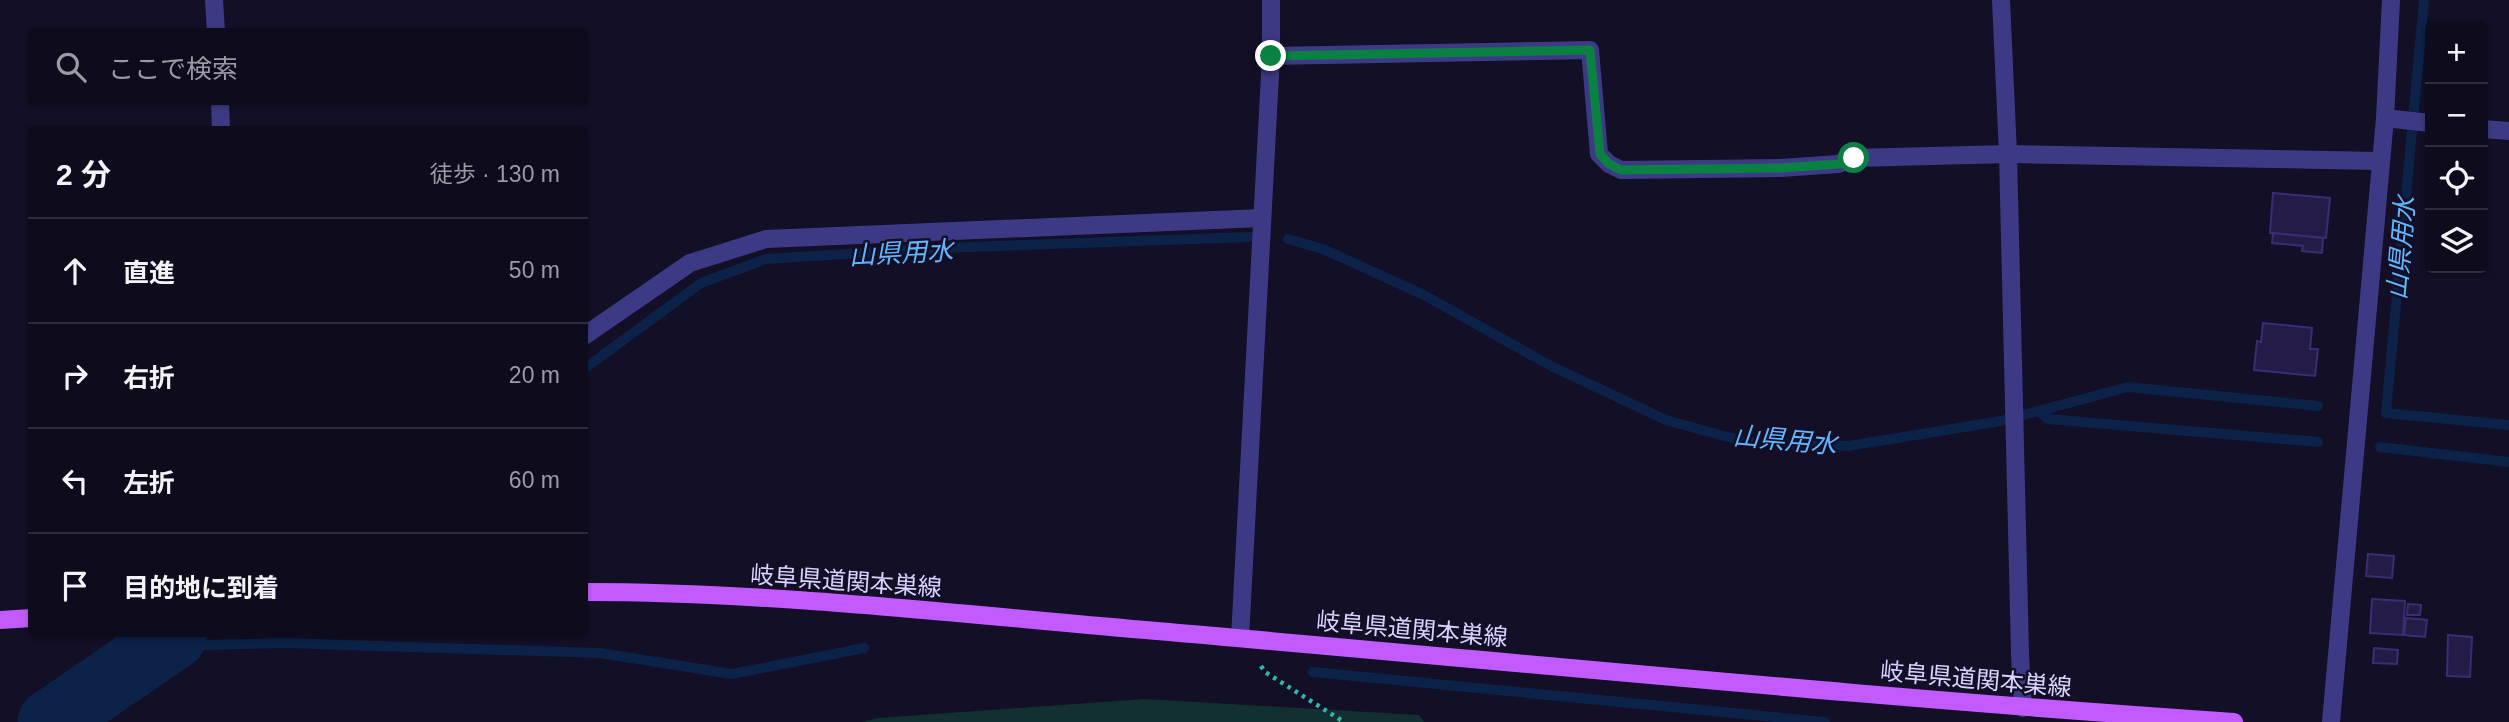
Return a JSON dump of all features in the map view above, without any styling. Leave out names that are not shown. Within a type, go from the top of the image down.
[{"type":"main road","name":"岐阜県道関本巣線","points":[[588,592],[662,592],[863,606],[2024,708],[2234,722]]},
{"type":"main road","points":[[0,620],[28,618]]},
{"type":"street","points":[[214,0],[216,28]]},
{"type":"street","points":[[1240,638],[1271,56],[1271,0]]},
{"type":"street","points":[[2001,0],[2008,154],[2020,654],[2024,708]]},
{"type":"street","points":[[2330,722],[2385,118],[2391,0]]},
{"type":"street","points":[[1271,56],[1590,50],[1600,154],[1609,164],[1621,170],[1781,168],[1838,164],[1854,158],[2008,154],[2380,161]]},
{"type":"street","points":[[220,105],[221,126]]},
{"type":"street","points":[[2385,118],[2425,122]]},
{"type":"street","points":[[2488,129],[2509,131]]},
{"type":"street","points":[[588,333],[690,263],[765,239],[1262,218]]},
{"type":"path","points":[[1240,638],[1265,672],[1344,722]]},
{"type":"green space","points":[[1145,699],[1419,715],[1424,722],[862,722],[878,718]]},
{"type":"building","points":[[2273,193],[2330,198],[2326,238],[2270,233]]},
{"type":"building","points":[[2273,233],[2323,238],[2322,253],[2302,251],[2303,246],[2272,243]]},
{"type":"building","points":[[2263,323],[2312,328],[2310,349],[2318,349],[2315,376],[2254,370],[2257,341],[2261,342]]},
{"type":"building","points":[[2368,554],[2394,556],[2392,578],[2366,576]]},
{"type":"building","points":[[2372,599],[2405,601],[2403,635],[2370,633]]},
{"type":"building","points":[[2408,604],[2421,605],[2420,615],[2407,615]]},
{"type":"building","points":[[2406,618],[2427,620],[2425,637],[2404,635]]},
{"type":"building","points":[[2448,635],[2472,637],[2470,677],[2447,676]]},
{"type":"building","points":[[2374,648],[2398,650],[2397,664],[2373,663]]},
{"type":"waterway","name":"山県用水","points":[[2424,0],[2386,413],[2509,425]]},
{"type":"waterway","name":"山県用水","points":[[588,366],[701,283],[766,259],[942,248],[1250,237]]},
{"type":"waterway","name":"山県用水","points":[[1288,239],[1323,249],[1424,295],[1551,366],[1666,420],[1746,442],[1848,446],[2001,421],[2128,387],[2318,406]]},
{"type":"waterway","points":[[2039,411],[2048,419],[2318,442]]},
{"type":"waterway","points":[[2380,447],[2509,462]]},
{"type":"waterway","name":"山県用水","points":[[50,722],[174,637]]},
{"type":"waterway","points":[[161,646],[285,643],[600,653],[732,674],[864,648]]},
{"type":"waterway","points":[[1313,672],[1825,722]]},
{"type":"route","points":[[1271,56],[1590,50],[1600,154],[1609,164],[1621,170],[1781,168],[1838,164],[1854,158]]}]
